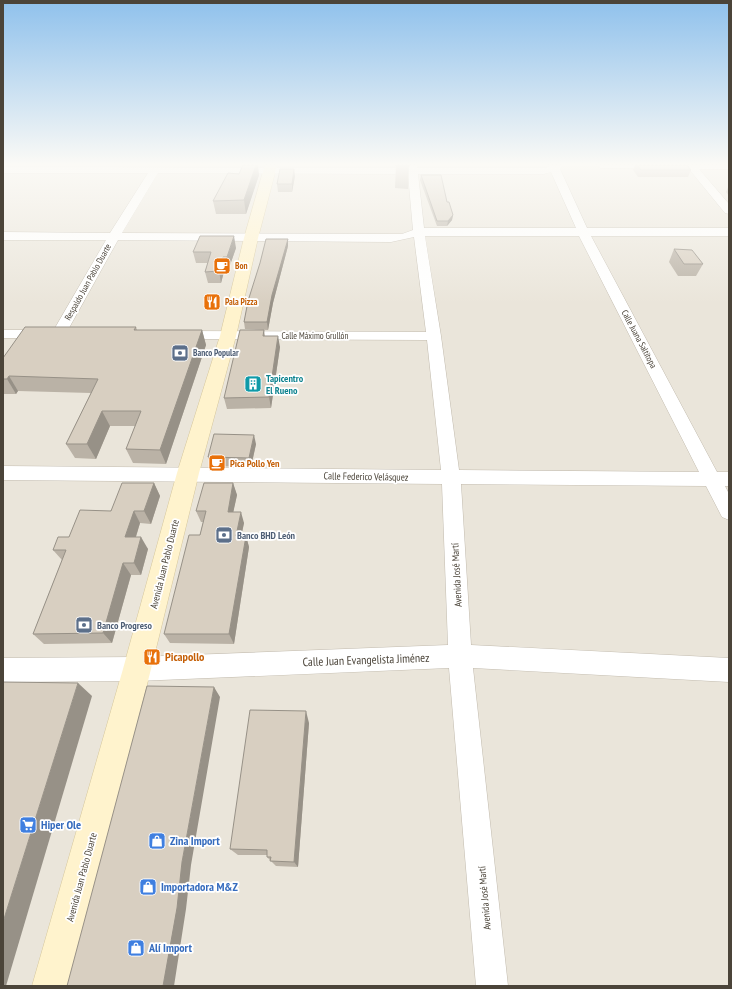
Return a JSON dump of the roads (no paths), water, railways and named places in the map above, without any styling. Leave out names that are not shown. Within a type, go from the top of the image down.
[{"type":"main road","name":"Avenida Juan Pablo Duarte","points":[[51,986],[137,669],[188,473],[228,336],[258,211]]},
{"type":"street","name":"Respaldo Juan Pablo Duarte","points":[[59,334],[129,211]]},
{"type":"street","name":"Avenida José Martí","points":[[417,211],[434,336],[451,478],[460,656],[492,986]]},
{"type":"street","name":"Calle Juana Saltitopa","points":[[574,211],[583,232],[721,479],[729,512]]},
{"type":"street","points":[[3,236],[391,238],[403,237],[419,232],[729,232]]},
{"type":"street","points":[[3,334],[74,334]]},
{"type":"street","name":"Calle Máximo Grullón","points":[[167,335],[434,336]]},
{"type":"street","name":"Calle Federico Velásquez","points":[[3,473],[188,473],[451,478],[721,479]]},
{"type":"street","name":"Calle Juan Evangelista Jiménez","points":[[3,670],[137,669],[460,656],[729,670]]},
{"type":"place","name":"Bon","points":[[222,266]]},
{"type":"place","name":"Pala Pizza","points":[[212,302]]},
{"type":"place","name":"Banco Popular","points":[[180,353]]},
{"type":"place","name":"Tapicentro El Rueno","points":[[253,384]]},
{"type":"place","name":"Pica Pollo Yen","points":[[217,463]]},
{"type":"place","name":"Banco BHD León","points":[[224,535]]},
{"type":"place","name":"Banco Progreso","points":[[84,625]]},
{"type":"place","name":"Picapollo","points":[[152,657]]},
{"type":"place","name":"Hiper Ole","points":[[28,825]]},
{"type":"place","name":"Zina Import","points":[[157,841]]},
{"type":"place","name":"Importadora M&Z","points":[[148,887]]},
{"type":"place","name":"Alí Import","points":[[136,948]]}]
